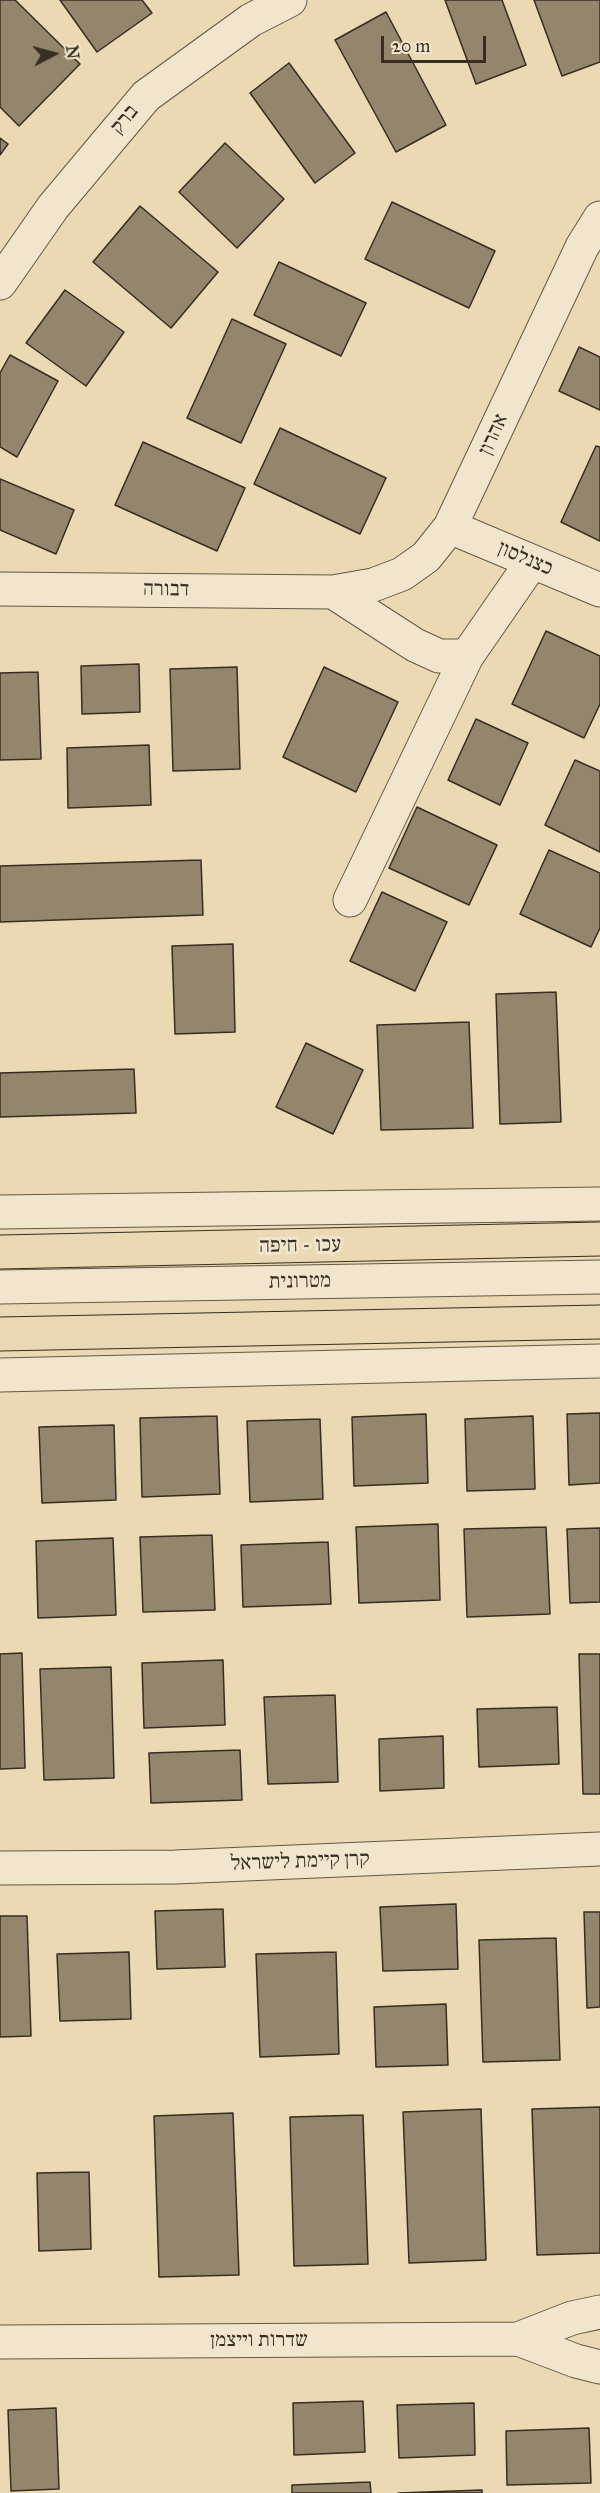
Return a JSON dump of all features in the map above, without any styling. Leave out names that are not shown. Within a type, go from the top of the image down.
[{"type":"highway","name":"עכו - חיפה","points":[[0,1252],[600,1239]]},
{"type":"highway","points":[[0,1334],[600,1322]]},
{"type":"street","name":"ברק","points":[[0,283],[53,207],[146,96],[251,20],[290,0]]},
{"type":"street","name":"אהרון","points":[[333,592],[373,585],[402,574],[426,557],[450,527],[582,247],[600,218]]},
{"type":"street","name":"כצנלסון","points":[[450,527],[600,590]]},
{"type":"street","points":[[350,900],[467,656],[532,562]]},
{"type":"street","name":"דבורה","points":[[0,589],[333,592]]},
{"type":"street","points":[[333,592],[415,645],[439,656],[467,656]]},
{"type":"street","points":[[0,1212],[600,1204]]},
{"type":"street","name":"מטרונית","points":[[0,1287],[600,1277]]},
{"type":"street","points":[[4,1371],[600,1361]]},
{"type":"street","name":"קרן קיימת לישראל","points":[[0,1868],[176,1867],[600,1849]]},
{"type":"street","name":"שדרות וייצמן","points":[[0,2342],[518,2339],[573,2318],[600,2312]]},
{"type":"street","name":"שדרות וייצמן","points":[[518,2339],[576,2361],[600,2367]]},
{"type":"building","points":[[0,0],[15,0],[80,64],[19,126],[0,107]]},
{"type":"building","points":[[60,0],[142,0],[152,13],[97,52]]},
{"type":"building","points":[[445,0],[502,0],[526,65],[476,84]]},
{"type":"building","points":[[534,0],[600,0],[600,62],[562,76]]},
{"type":"building","points":[[386,12],[446,125],[396,152],[335,40]]},
{"type":"building","points":[[289,63],[355,153],[315,183],[250,93]]},
{"type":"building","points":[[0,138],[8,144],[0,155]]},
{"type":"building","points":[[225,143],[284,199],[237,248],[179,192]]},
{"type":"building","points":[[392,202],[495,251],[469,308],[365,259]]},
{"type":"building","points":[[140,206],[218,272],[171,328],[93,262]]},
{"type":"building","points":[[279,262],[366,303],[341,356],[254,315]]},
{"type":"building","points":[[65,290],[124,332],[86,386],[26,343]]},
{"type":"building","points":[[232,319],[286,344],[241,443],[187,418]]},
{"type":"building","points":[[579,347],[600,357],[600,410],[559,391]]},
{"type":"building","points":[[10,355],[58,381],[17,457],[0,447],[0,373]]},
{"type":"building","points":[[280,428],[386,478],[360,534],[254,484]]},
{"type":"building","points":[[143,442],[245,488],[217,551],[115,505]]},
{"type":"building","points":[[596,446],[600,447],[600,541],[561,522]]},
{"type":"building","points":[[0,479],[74,510],[56,554],[0,530]]},
{"type":"building","points":[[546,631],[600,656],[600,704],[584,738],[512,704]]},
{"type":"building","points":[[139,664],[140,712],[82,714],[81,666]]},
{"type":"building","points":[[237,667],[240,769],[173,771],[170,669]]},
{"type":"building","points":[[324,667],[398,702],[356,792],[283,757]]},
{"type":"building","points":[[38,672],[41,759],[0,760],[0,673]]},
{"type":"building","points":[[476,719],[528,743],[500,805],[448,780]]},
{"type":"building","points":[[149,745],[151,805],[68,808],[67,748]]},
{"type":"building","points":[[575,760],[600,771],[600,852],[545,825]]},
{"type":"building","points":[[417,807],[497,845],[469,905],[389,868]]},
{"type":"building","points":[[549,850],[600,873],[600,928],[591,947],[520,914]]},
{"type":"building","points":[[201,860],[203,915],[0,922],[0,866]]},
{"type":"building","points":[[382,892],[447,922],[415,991],[350,961]]},
{"type":"building","points":[[233,944],[235,1032],[175,1034],[172,946]]},
{"type":"building","points":[[556,992],[561,1122],[500,1124],[496,994]]},
{"type":"building","points":[[469,1022],[473,1128],[381,1130],[377,1025]]},
{"type":"building","points":[[306,1043],[363,1070],[333,1134],[276,1107]]},
{"type":"building","points":[[134,1069],[136,1113],[0,1117],[0,1073]]},
{"type":"building","points":[[600,1413],[600,1483],[569,1485],[567,1414]]},
{"type":"building","points":[[426,1414],[428,1483],[354,1486],[352,1417]]},
{"type":"building","points":[[217,1416],[220,1494],[142,1497],[140,1418]]},
{"type":"building","points":[[533,1416],[535,1489],[467,1491],[465,1419]]},
{"type":"building","points":[[320,1419],[323,1499],[250,1502],[247,1421]]},
{"type":"building","points":[[114,1425],[116,1500],[42,1503],[39,1427]]},
{"type":"building","points":[[438,1524],[440,1600],[359,1603],[356,1527]]},
{"type":"building","points":[[546,1527],[550,1614],[467,1617],[464,1529]]},
{"type":"building","points":[[600,1528],[600,1602],[570,1603],[567,1529]]},
{"type":"building","points":[[212,1535],[215,1610],[143,1612],[140,1537]]},
{"type":"building","points":[[113,1538],[116,1615],[38,1618],[36,1541]]},
{"type":"building","points":[[328,1542],[331,1604],[243,1607],[241,1545]]},
{"type":"building","points":[[22,1653],[25,1768],[0,1769],[0,1654]]},
{"type":"building","points":[[579,1654],[600,1654],[600,1794],[583,1794]]},
{"type":"building","points":[[223,1660],[225,1725],[144,1728],[142,1663]]},
{"type":"building","points":[[111,1667],[114,1778],[44,1780],[40,1669]]},
{"type":"building","points":[[335,1695],[338,1782],[268,1784],[264,1697]]},
{"type":"building","points":[[557,1707],[559,1764],[479,1767],[477,1709]]},
{"type":"building","points":[[443,1736],[444,1788],[380,1791],[379,1739]]},
{"type":"building","points":[[240,1750],[242,1800],[151,1803],[149,1753]]},
{"type":"building","points":[[456,1904],[458,1969],[383,1971],[380,1907]]},
{"type":"building","points":[[223,1909],[225,1967],[157,1969],[155,1911]]},
{"type":"building","points":[[584,1912],[600,1912],[600,2007],[587,2008]]},
{"type":"building","points":[[0,1916],[27,1916],[31,2036],[0,2037]]},
{"type":"building","points":[[556,1938],[560,2060],[483,2062],[479,1940]]},
{"type":"building","points":[[129,1952],[131,2019],[60,2021],[57,1954]]},
{"type":"building","points":[[336,1952],[339,2054],[260,2057],[256,1954]]},
{"type":"building","points":[[446,2004],[448,2065],[376,2067],[374,2007]]},
{"type":"building","points":[[600,2107],[600,2253],[537,2255],[532,2109]]},
{"type":"building","points":[[481,2109],[486,2260],[409,2263],[403,2112]]},
{"type":"building","points":[[233,2113],[239,2275],[159,2277],[154,2116]]},
{"type":"building","points":[[363,2115],[368,2264],[294,2266],[290,2117]]},
{"type":"building","points":[[89,2172],[91,2249],[39,2251],[37,2173]]},
{"type":"building","points":[[363,2401],[365,2452],[294,2455],[293,2403]]},
{"type":"building","points":[[474,2403],[475,2455],[399,2458],[397,2405]]},
{"type":"building","points":[[56,2408],[59,2489],[11,2491],[8,2410]]},
{"type":"building","points":[[589,2428],[591,2483],[507,2485],[506,2431]]},
{"type":"building","points":[[370,2482],[371,2493],[292,2493],[292,2485]]},
{"type":"building","points":[[482,2490],[482,2493],[398,2493]]}]
